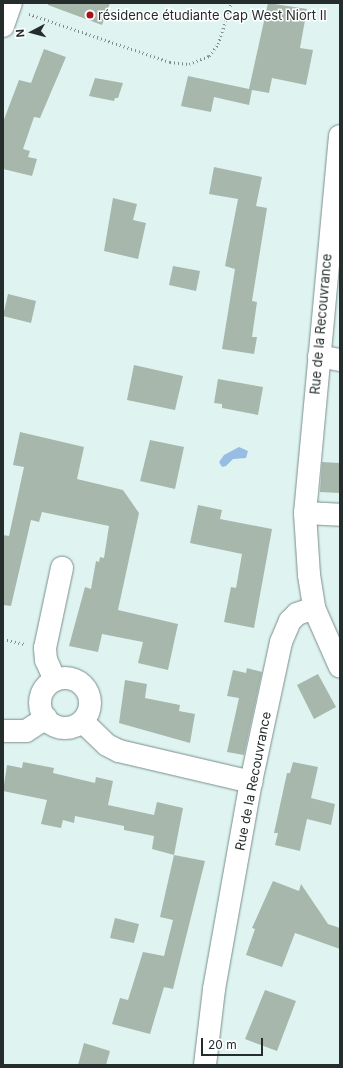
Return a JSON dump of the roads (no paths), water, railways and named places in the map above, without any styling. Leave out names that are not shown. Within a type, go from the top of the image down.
[{"type":"street","name":"Rue de la Recouvrance","points":[[205,1065],[214,990],[251,782],[285,630],[297,614],[314,608],[309,575],[305,513],[340,136]]},
{"type":"street","points":[[319,356],[340,360]]},
{"type":"street","points":[[305,513],[340,515]]},
{"type":"street","points":[[56,680],[46,660],[46,648],[62,568]]},
{"type":"street","points":[[314,608],[340,667]]},
{"type":"street","points":[[63,678],[78,681],[88,693],[90,708],[83,722],[68,728],[59,728],[46,718],[40,704],[41,697],[44,690],[56,680],[63,678]]},
{"type":"street","points":[[3,731],[26,731],[46,718]]},
{"type":"street","points":[[83,722],[107,745],[119,751],[251,782]]},
{"type":"water","points":[[239,447],[248,451],[246,458],[233,459],[226,466],[222,467],[219,462],[224,455]]},
{"type":"place","name":"résidence étudiante Cap West Niort II","points":[[90,15]]}]
